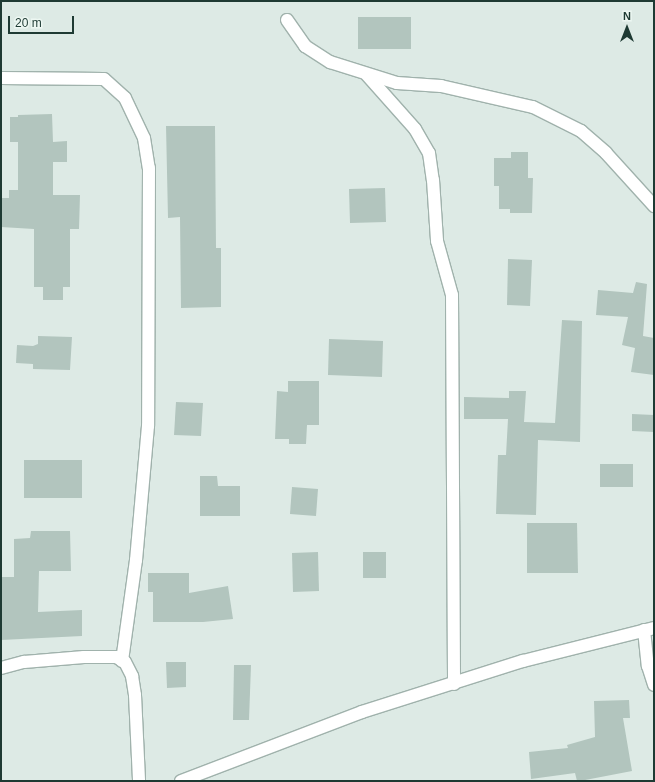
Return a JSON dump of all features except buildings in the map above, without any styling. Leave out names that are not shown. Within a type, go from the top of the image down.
[{"type":"street","points":[[287,20],[305,46],[330,62],[397,83],[441,86],[533,107],[581,131],[606,153],[654,206]]},
{"type":"street","points":[[368,75],[415,129],[428,153],[433,180],[437,240],[452,295],[454,684]]},
{"type":"street","points":[[1,78],[104,79],[125,98],[144,138],[149,168],[148,426],[136,560],[122,661]]},
{"type":"street","points":[[182,781],[362,712],[523,661],[649,629],[648,666],[654,685]]},
{"type":"street","points":[[1,668],[57,659],[116,657],[122,661],[132,676],[135,695],[139,781]]}]
